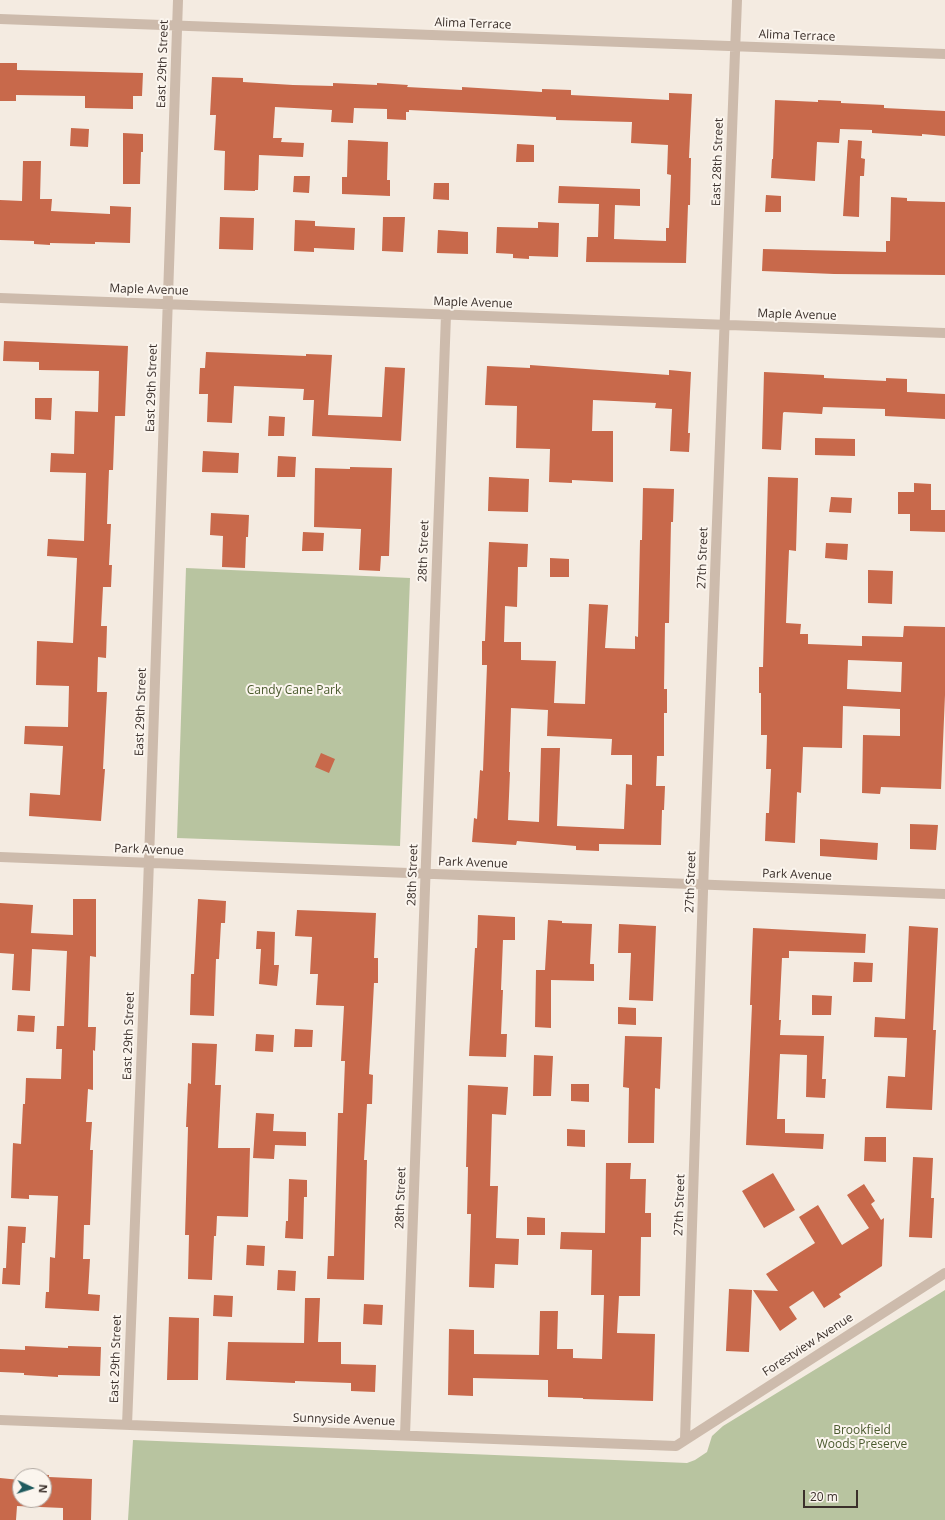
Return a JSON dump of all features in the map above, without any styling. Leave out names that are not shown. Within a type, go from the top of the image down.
[{"type":"street","name":"East 29th Street","points":[[126,1425],[149,864],[178,0]]},
{"type":"street","name":"East 28th Street","points":[[725,325],[737,0]]},
{"type":"street","name":"Alima Terrace","points":[[0,19],[945,54]]},
{"type":"street","name":"Maple Avenue","points":[[0,298],[945,333]]},
{"type":"street","name":"28th Street","points":[[405,1436],[446,315]]},
{"type":"street","name":"27th Street","points":[[685,1439],[725,325]]},
{"type":"street","name":"Park Avenue","points":[[0,857],[945,894]]},
{"type":"street","name":"Forestview Avenue","points":[[685,1439],[945,1273]]},
{"type":"street","name":"Sunnyside Avenue","points":[[0,1420],[676,1446],[685,1439]]},
{"type":"green space","name":"Candy Cane Park","points":[[186,568],[410,578],[400,846],[177,838]]},
{"type":"green space","name":"Brookfield Woods Preserve","points":[[945,1290],[945,1520],[128,1520],[133,1440],[687,1463],[695,1460],[707,1452],[712,1436],[723,1426]]},
{"type":"building","points":[[0,63],[17,63],[17,70],[143,73],[142,96],[133,96],[133,109],[85,108],[85,96],[16,95],[16,101],[0,101]]},
{"type":"building","points":[[212,77],[243,78],[243,82],[293,85],[333,86],[333,83],[377,85],[377,83],[408,85],[407,87],[462,90],[462,87],[542,92],[542,89],[571,90],[571,95],[669,100],[669,93],[692,94],[689,158],[691,158],[690,205],[688,205],[686,263],[586,262],[587,237],[598,237],[599,204],[558,203],[559,186],[640,189],[640,206],[615,205],[614,239],[666,241],[666,228],[669,228],[671,175],[667,174],[668,145],[631,143],[632,122],[556,120],[556,117],[409,110],[409,112],[406,112],[406,120],[387,119],[387,109],[354,108],[353,123],[331,122],[332,110],[275,107],[273,138],[282,138],[281,142],[304,143],[303,157],[259,155],[258,190],[224,190],[225,151],[214,150],[216,115],[210,115]]},
{"type":"building","points":[[775,100],[818,102],[818,100],[841,101],[841,103],[884,105],[884,108],[945,111],[945,136],[872,133],[872,130],[840,129],[839,143],[817,142],[815,181],[771,178]]},
{"type":"building","points":[[71,128],[89,129],[88,147],[70,146]]},
{"type":"building","points":[[123,133],[143,134],[140,184],[123,184]]},
{"type":"building","points":[[348,140],[388,142],[387,180],[390,180],[390,196],[342,194],[342,177],[347,177]]},
{"type":"building","points":[[848,140],[862,141],[861,158],[865,159],[864,176],[860,176],[859,217],[843,216]]},
{"type":"building","points":[[517,144],[534,145],[534,162],[516,162]]},
{"type":"building","points":[[23,161],[41,161],[40,199],[52,199],[51,211],[110,214],[110,206],[131,207],[130,243],[50,243],[50,245],[34,244],[34,241],[0,240],[0,200],[22,201]]},
{"type":"building","points":[[294,176],[310,176],[309,193],[293,192]]},
{"type":"building","points":[[434,183],[449,183],[449,200],[433,199]]},
{"type":"building","points":[[766,195],[781,196],[781,212],[765,212]]},
{"type":"building","points":[[891,197],[907,198],[907,201],[945,202],[945,275],[834,274],[762,271],[763,249],[886,252],[886,241],[890,241]]},
{"type":"building","points":[[220,217],[254,218],[253,250],[219,249]]},
{"type":"building","points":[[383,217],[405,217],[403,252],[382,251]]},
{"type":"building","points":[[295,220],[315,221],[315,226],[355,228],[354,250],[314,248],[314,252],[294,251]]},
{"type":"building","points":[[538,222],[559,223],[558,257],[529,256],[529,259],[513,258],[513,254],[496,253],[497,227],[538,228]]},
{"type":"building","points":[[438,230],[468,232],[468,254],[437,253]]},
{"type":"building","points":[[4,341],[128,346],[125,416],[115,416],[113,470],[109,470],[107,524],[111,524],[109,565],[112,565],[111,587],[103,587],[101,626],[107,626],[106,658],[98,657],[97,692],[107,692],[103,769],[105,769],[101,821],[29,816],[30,793],[60,795],[63,746],[24,744],[25,726],[68,727],[69,686],[36,685],[37,641],[73,643],[77,558],[47,556],[48,539],[84,541],[86,473],[50,472],[51,453],[74,454],[75,411],[98,412],[99,371],[39,370],[39,362],[3,361]]},
{"type":"building","points":[[206,352],[306,356],[306,354],[332,355],[328,415],[382,417],[385,367],[405,368],[401,441],[312,436],[314,400],[303,400],[304,389],[234,386],[232,423],[207,422],[208,394],[199,394],[200,368],[205,368]]},
{"type":"building","points":[[530,365],[669,375],[669,370],[691,372],[688,433],[690,433],[689,452],[670,451],[672,409],[655,408],[656,403],[593,400],[592,431],[613,431],[613,482],[572,480],[572,483],[549,482],[550,449],[516,448],[517,406],[485,405],[487,366],[530,368]]},
{"type":"building","points":[[764,372],[824,375],[824,378],[886,381],[886,378],[907,379],[907,392],[945,394],[945,419],[885,416],[885,409],[823,407],[822,414],[784,412],[781,450],[762,449]]},
{"type":"building","points":[[35,398],[52,398],[51,420],[35,419]]},
{"type":"building","points":[[269,416],[285,417],[284,436],[268,436]]},
{"type":"building","points":[[815,438],[855,439],[855,456],[815,455]]},
{"type":"building","points":[[203,451],[239,453],[238,473],[202,472]]},
{"type":"building","points":[[278,456],[296,457],[295,477],[277,477]]},
{"type":"building","points":[[350,467],[392,468],[389,556],[381,556],[380,571],[359,570],[361,529],[314,527],[315,468],[350,469]]},
{"type":"building","points":[[489,477],[529,479],[528,512],[488,511]]},
{"type":"building","points":[[768,477],[798,478],[796,551],[789,550],[786,623],[801,624],[800,634],[808,634],[808,644],[862,646],[862,636],[903,637],[904,626],[945,627],[945,695],[941,789],[881,787],[880,794],[862,793],[863,735],[900,736],[900,709],[843,706],[842,748],[803,747],[801,793],[797,792],[795,843],[765,841],[766,813],[769,813],[771,769],[766,769],[767,735],[761,735],[761,693],[759,693],[759,667],[763,667]],"holes":[[[848,660],[902,662],[901,692],[847,689]]]},
{"type":"building","points":[[914,483],[931,484],[931,510],[945,510],[945,532],[910,531],[910,514],[898,514],[898,492],[914,492]]},
{"type":"building","points":[[643,488],[674,489],[673,522],[671,522],[669,623],[665,623],[664,689],[667,689],[667,713],[664,713],[664,756],[657,756],[656,786],[665,786],[664,810],[662,810],[661,845],[599,844],[599,851],[576,850],[576,846],[517,841],[516,845],[472,842],[474,818],[477,819],[480,770],[483,771],[487,665],[482,665],[482,641],[485,641],[489,542],[528,544],[527,567],[518,567],[517,607],[505,606],[504,642],[521,642],[521,660],[556,661],[554,703],[585,704],[589,604],[608,605],[605,648],[635,649],[635,636],[638,637],[640,540],[642,540]],"holes":[[[511,708],[548,710],[547,736],[612,739],[611,755],[632,755],[632,785],[626,784],[624,829],[557,826],[560,748],[541,748],[539,822],[508,820]]]},
{"type":"building","points":[[831,497],[852,498],[851,513],[829,512]]},
{"type":"building","points":[[211,513],[249,515],[248,537],[246,537],[245,568],[222,567],[223,536],[210,535]]},
{"type":"building","points":[[303,532],[324,533],[323,551],[302,551]]},
{"type":"building","points":[[826,543],[848,544],[847,560],[825,558]]},
{"type":"building","points":[[550,558],[569,559],[569,577],[550,577]]},
{"type":"building","points":[[868,570],[893,571],[892,604],[868,603]]},
{"type":"building","points":[[321,753],[335,759],[329,773],[315,767]]},
{"type":"building","points":[[910,824],[938,825],[936,850],[910,849]]},
{"type":"building","points":[[820,839],[878,843],[877,860],[820,856]]},
{"type":"building","points":[[73,899],[96,899],[96,957],[90,956],[88,1027],[96,1027],[95,1051],[93,1050],[93,1090],[88,1089],[86,1122],[92,1122],[90,1150],[93,1150],[90,1225],[84,1225],[83,1259],[90,1259],[88,1294],[100,1295],[99,1311],[45,1308],[46,1292],[49,1292],[50,1257],[55,1258],[58,1196],[29,1195],[29,1199],[11,1198],[13,1143],[21,1144],[26,1078],[61,1079],[62,1049],[56,1049],[57,1026],[64,1026],[67,951],[32,949],[30,991],[12,990],[14,954],[0,953],[0,903],[33,905],[31,933],[73,935]]},
{"type":"building","points":[[198,899],[226,901],[225,923],[221,923],[219,959],[216,959],[214,1016],[190,1015],[191,974],[194,974]]},
{"type":"building","points":[[297,910],[376,913],[374,958],[378,958],[378,983],[374,983],[369,1074],[373,1075],[372,1104],[367,1104],[364,1160],[367,1160],[364,1280],[327,1279],[328,1256],[334,1256],[338,1113],[343,1113],[345,1061],[341,1061],[344,1006],[316,1005],[318,974],[310,974],[312,937],[295,936]]},
{"type":"building","points":[[478,915],[515,917],[515,940],[503,940],[501,1034],[507,1034],[506,1057],[469,1056]]},
{"type":"building","points":[[548,920],[562,921],[562,923],[592,924],[590,964],[594,964],[594,981],[551,980],[551,1028],[535,1027],[536,970],[545,970]]},
{"type":"building","points":[[619,924],[656,926],[653,1001],[629,1000],[631,953],[618,953]]},
{"type":"building","points":[[909,926],[938,928],[933,1030],[936,1030],[932,1110],[886,1108],[888,1076],[905,1077],[907,1038],[874,1037],[875,1017],[905,1019]]},
{"type":"building","points":[[753,928],[866,934],[865,953],[789,951],[789,958],[782,958],[779,1020],[781,1020],[780,1035],[824,1036],[822,1079],[826,1079],[825,1098],[806,1097],[807,1055],[780,1054],[777,1119],[785,1119],[785,1133],[824,1134],[823,1149],[746,1145],[752,1005],[750,1005]]},
{"type":"building","points":[[257,931],[275,932],[274,965],[279,965],[277,986],[259,984],[261,949],[256,949]]},
{"type":"building","points":[[854,962],[873,963],[872,982],[853,982]]},
{"type":"building","points":[[812,995],[832,996],[831,1015],[812,1015]]},
{"type":"building","points":[[618,1007],[636,1008],[636,1025],[618,1024]]},
{"type":"building","points":[[18,1015],[35,1016],[34,1032],[17,1031]]},
{"type":"building","points":[[295,1029],[313,1030],[312,1047],[294,1047]]},
{"type":"building","points":[[256,1034],[274,1035],[273,1052],[255,1051]]},
{"type":"building","points":[[625,1036],[662,1037],[660,1089],[655,1088],[654,1143],[628,1143],[629,1088],[623,1087]]},
{"type":"building","points":[[192,1043],[217,1044],[215,1085],[221,1085],[218,1148],[250,1148],[248,1217],[217,1216],[216,1236],[214,1236],[212,1280],[188,1279],[189,1235],[185,1235],[188,1127],[186,1127],[188,1083],[191,1084]]},
{"type":"building","points":[[534,1055],[553,1056],[551,1096],[533,1096]]},
{"type":"building","points":[[571,1084],[589,1084],[589,1102],[571,1101]]},
{"type":"building","points":[[468,1085],[508,1087],[506,1115],[492,1114],[490,1186],[498,1186],[496,1238],[519,1239],[518,1265],[495,1264],[494,1288],[469,1287],[471,1214],[467,1214],[468,1167],[466,1167]]},
{"type":"building","points":[[256,1113],[274,1114],[273,1131],[306,1132],[306,1146],[275,1145],[274,1159],[253,1158]]},
{"type":"building","points":[[567,1129],[585,1130],[585,1147],[567,1146]]},
{"type":"building","points":[[865,1137],[886,1137],[886,1162],[864,1161]]},
{"type":"building","points":[[913,1157],[933,1158],[931,1198],[934,1198],[932,1238],[909,1237]]},
{"type":"building","points":[[606,1163],[631,1163],[630,1179],[646,1179],[645,1213],[651,1213],[651,1237],[641,1237],[640,1296],[619,1296],[617,1333],[655,1334],[653,1401],[548,1397],[548,1380],[473,1378],[473,1396],[448,1395],[449,1329],[474,1330],[474,1354],[539,1355],[540,1311],[558,1311],[557,1349],[573,1349],[573,1358],[602,1359],[604,1295],[591,1295],[592,1250],[560,1249],[561,1232],[605,1233]]},
{"type":"building","points":[[773,1173],[795,1210],[764,1228],[742,1191]]},
{"type":"building","points":[[289,1179],[307,1180],[307,1197],[304,1197],[303,1239],[285,1238],[286,1221],[288,1221]]},
{"type":"building","points":[[864,1184],[875,1201],[871,1204],[881,1220],[884,1218],[882,1266],[839,1294],[841,1297],[824,1308],[813,1291],[789,1307],[797,1319],[780,1331],[753,1290],[778,1291],[766,1274],[815,1243],[799,1217],[818,1205],[842,1245],[869,1228],[847,1195]]},
{"type":"building","points":[[527,1217],[545,1218],[545,1235],[527,1235]]},
{"type":"building","points":[[8,1226],[26,1227],[25,1243],[22,1243],[20,1285],[2,1284],[3,1268],[6,1268]]},
{"type":"building","points":[[247,1245],[265,1246],[264,1266],[246,1265]]},
{"type":"building","points":[[278,1270],[296,1271],[295,1291],[277,1290]]},
{"type":"building","points":[[729,1289],[752,1290],[749,1352],[726,1351]]},
{"type":"building","points":[[214,1295],[233,1296],[232,1317],[213,1316]]},
{"type":"building","points":[[305,1298],[320,1298],[318,1342],[341,1342],[341,1364],[376,1365],[375,1392],[351,1391],[351,1383],[295,1381],[295,1383],[226,1380],[228,1342],[304,1343]]},
{"type":"building","points":[[364,1304],[383,1305],[382,1325],[363,1324]]},
{"type":"building","points":[[169,1317],[199,1318],[198,1380],[167,1380]]},
{"type":"building","points":[[25,1346],[68,1348],[68,1346],[101,1347],[100,1376],[58,1375],[58,1377],[0,1372],[0,1349],[25,1350]]},
{"type":"building","points":[[52,1477],[92,1479],[91,1520],[63,1520],[63,1508],[52,1508]]},
{"type":"building","points":[[0,1478],[12,1479],[12,1508],[17,1508],[16,1520],[0,1520]]}]
